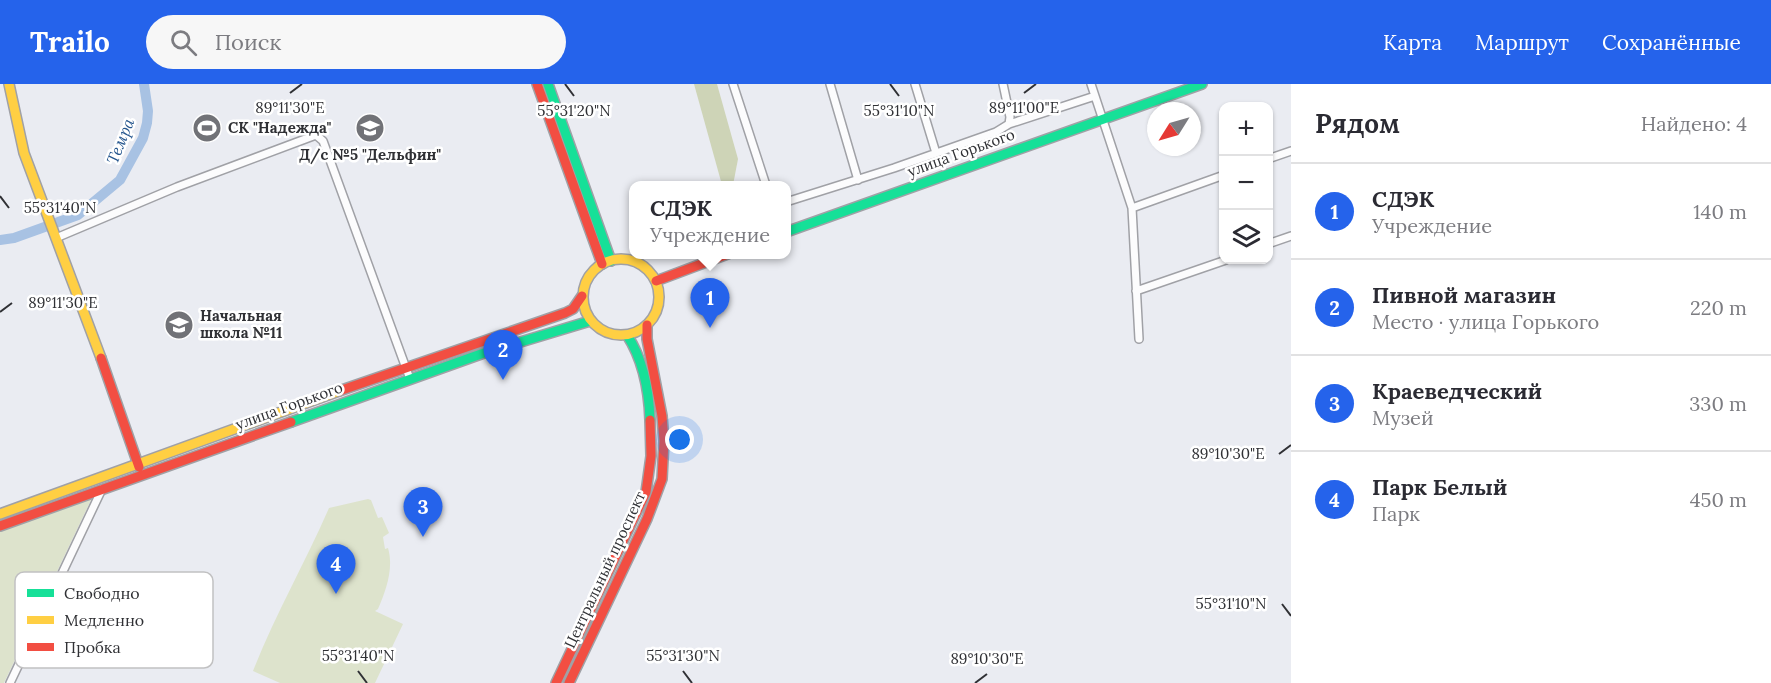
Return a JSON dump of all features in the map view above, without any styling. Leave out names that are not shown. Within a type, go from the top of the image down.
[{"type":"main road","points":[[9,84],[24,153],[97,346],[142,475]]},
{"type":"main road","points":[[537,84],[606,262]]},
{"type":"main road","points":[[548,84],[606,262]]},
{"type":"main road","name":"улица Горького","points":[[791,230],[1202,84]]},
{"type":"main road","points":[[656,281],[717,259]]},
{"type":"main road","points":[[630,260],[640,264],[656,281],[658,306],[652,320],[638,332],[627,335],[609,334],[590,321],[582,296],[588,279],[606,262],[630,260]]},
{"type":"main road","name":"улица Горького","points":[[0,514],[406,367],[565,313],[573,309],[582,296]]},
{"type":"main road","name":"улица Горького","points":[[0,526],[481,354],[590,321]]},
{"type":"main road","name":"Центральный проспект","points":[[569,683],[657,496],[663,463],[662,416],[647,325]]},
{"type":"main road","name":"Центральный проспект","points":[[556,683],[646,492],[651,462],[651,418],[646,386],[635,344],[627,335]]},
{"type":"main road","points":[[651,462],[663,463]]},
{"type":"street","points":[[733,84],[764,181]]},
{"type":"street","points":[[830,84],[858,180]]},
{"type":"street","points":[[915,84],[936,153]]},
{"type":"street","points":[[1003,84],[1010,117],[1009,124]]},
{"type":"street","points":[[1092,84],[1132,208],[1139,339]]},
{"type":"street","points":[[791,200],[858,180],[1003,129],[1009,124],[1095,96]]},
{"type":"street","points":[[56,238],[177,187],[316,135],[323,141],[332,163],[410,379]]},
{"type":"street","points":[[1273,158],[1291,151]]},
{"type":"street","points":[[1132,208],[1219,177]]},
{"type":"street","points":[[1273,243],[1291,236]]},
{"type":"street","points":[[1136,291],[1219,262]]},
{"type":"street","points":[[63,572],[102,489]]},
{"type":"street","points":[[10,683],[17,668]]},
{"type":"green space","points":[[694,84],[717,84],[738,159],[734,181],[721,181]]},
{"type":"green space","points":[[92,498],[57,572],[15,572],[15,660],[4,683],[0,683],[0,531]]},
{"type":"green space","points":[[371,500],[378,518],[382,517],[389,533],[383,537],[385,549],[388,548],[390,556],[388,579],[381,602],[375,611],[403,624],[375,683],[280,683],[253,671],[329,508]]},
{"type":"waterway","name":"Темра","points":[[0,240],[14,238],[78,215],[120,180],[143,138],[147,123],[148,111],[144,84]]},
{"type":"traffic: fast","points":[[548,84],[611,261]]},
{"type":"traffic: fast","points":[[791,230],[1202,84]]},
{"type":"traffic: fast","points":[[291,422],[481,354],[590,321]]},
{"type":"traffic: fast","points":[[627,335],[638,355],[644,376],[650,420]]},
{"type":"traffic: slow","points":[[9,84],[24,153],[101,358]]},
{"type":"traffic: slow","points":[[621,259],[636,262],[648,270],[656,282],[659,297],[656,312],[648,324],[636,332],[621,335],[606,332],[594,324],[586,312],[583,297],[586,282],[594,270],[606,262],[621,259]]},
{"type":"traffic: slow","points":[[0,514],[339,391]]},
{"type":"traffic: jam","points":[[537,84],[602,264]]},
{"type":"traffic: jam","points":[[656,281],[715,259]]},
{"type":"traffic: jam","points":[[339,391],[565,313],[573,309],[582,296]]},
{"type":"traffic: jam","points":[[569,683],[647,519],[662,479],[664,441],[662,416],[647,339],[647,325]]},
{"type":"traffic: jam","points":[[101,358],[139,467]]},
{"type":"traffic: jam","points":[[556,683],[646,492],[651,456],[650,420]]},
{"type":"traffic: jam","points":[[0,526],[291,422]]},
{"type":"place","name":"СК \"Надежда\"","points":[[207,128]]},
{"type":"place","name":"Д/c №5 \"Дельфин\"","points":[[370,128]]},
{"type":"place","name":"Начальная школа №11","points":[[179,325]]},
{"type":"place","name":"СДЭК","points":[[710,328]]},
{"type":"place","name":"Пивной магазин","points":[[503,380]]},
{"type":"place","name":"Краеведческий","points":[[423,537]]},
{"type":"place","name":"Парк Белый","points":[[336,594]]}]
